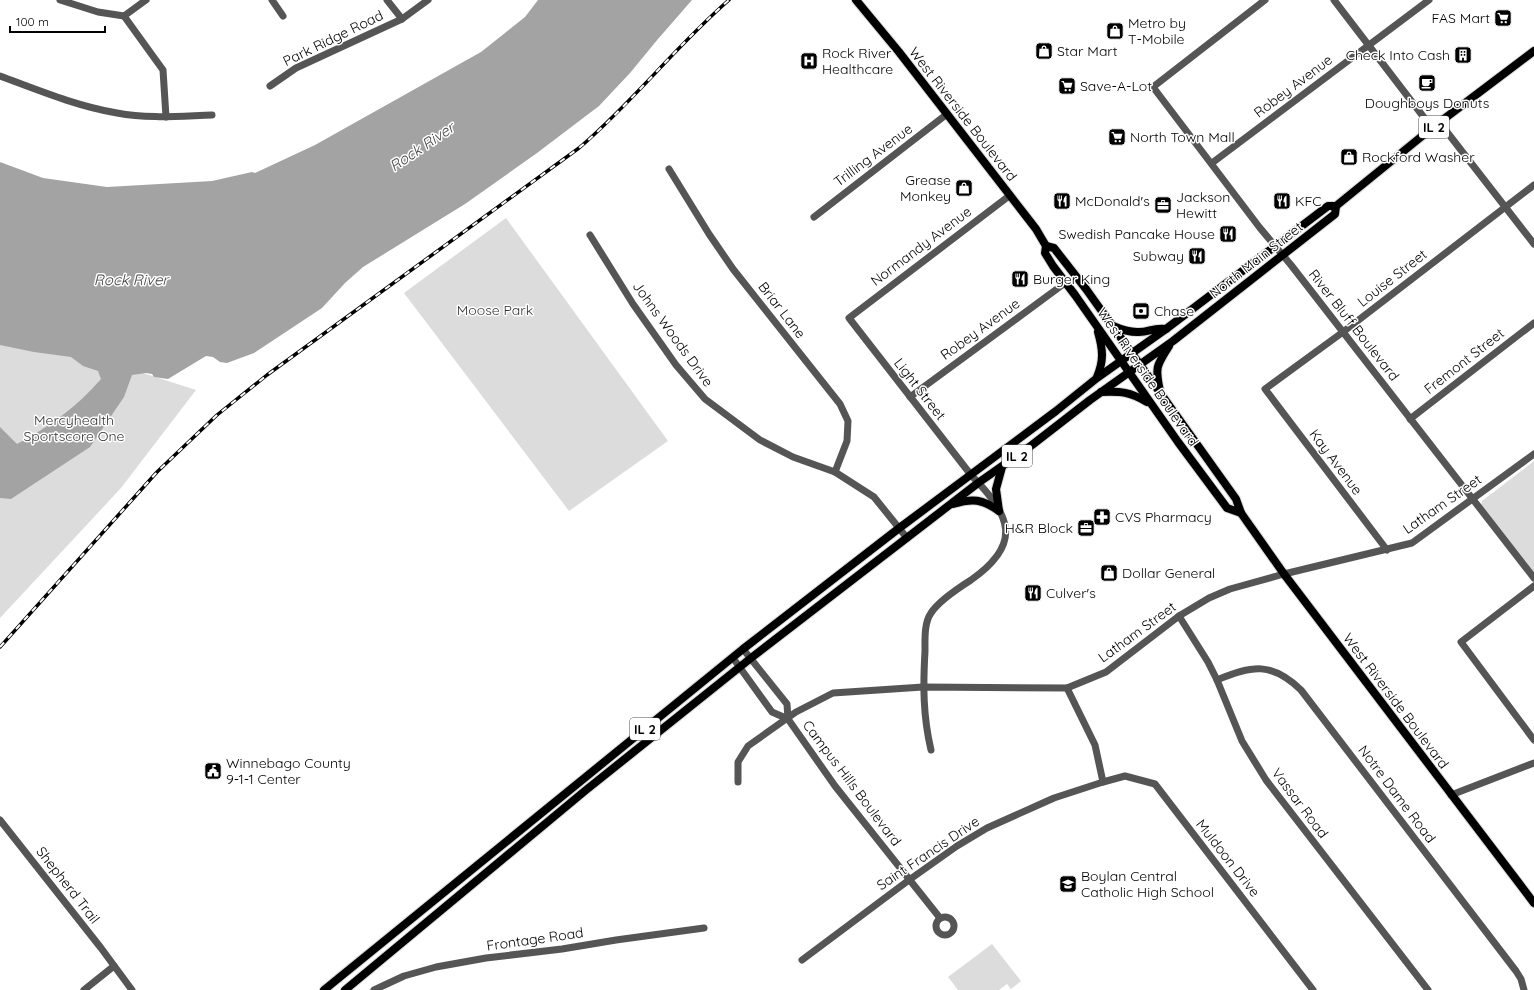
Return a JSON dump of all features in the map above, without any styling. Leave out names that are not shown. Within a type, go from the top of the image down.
[{"type":"main road","name":"West Riverside Boulevard","points":[[856,0],[880,27],[1036,229],[1046,246],[1045,253],[1065,283],[1150,404],[1227,508],[1241,513]]},
{"type":"main road","name":"North Main Street","points":[[1120,361],[1166,329],[1328,206],[1336,206],[1432,128],[1534,50]]},
{"type":"main road","name":"North Main Street","points":[[1129,374],[1335,214],[1336,206]]},
{"type":"main road","name":"West Riverside Boulevard","points":[[1046,246],[1054,248],[1113,326],[1236,499],[1241,513],[1284,574],[1534,903]]},
{"type":"main road","points":[[1096,326],[1102,347],[1103,358],[1097,378]]},
{"type":"main road","points":[[1113,326],[1121,330],[1138,333],[1157,328],[1166,329]]},
{"type":"main road","points":[[1161,394],[1158,377],[1158,364],[1173,341]]},
{"type":"main road","name":"IL 2","points":[[324,990],[743,649],[898,529],[1120,361]]},
{"type":"main road","name":"IL 2","points":[[345,990],[586,790],[751,658],[978,483],[1032,445],[1100,392],[1129,374]]},
{"type":"main road","points":[[1100,392],[1126,392],[1150,404]]},
{"type":"main road","points":[[999,511],[996,482],[1002,466]]},
{"type":"main road","points":[[949,506],[975,500],[987,503],[999,511]]},
{"type":"street","points":[[60,0],[98,12],[124,16],[146,0]]},
{"type":"street","points":[[272,0],[284,16]]},
{"type":"street","points":[[387,0],[402,19]]},
{"type":"street","name":"Park Ridge Road","points":[[270,86],[296,68],[402,19],[428,0]]},
{"type":"street","name":"River Bluff Boulevard","points":[[1265,0],[1153,87],[1260,228],[1283,255],[1534,578]]},
{"type":"street","points":[[1334,0],[1432,128]]},
{"type":"street","name":"Robey Avenue","points":[[1212,163],[1429,0]]},
{"type":"street","points":[[124,16],[162,70],[166,117]]},
{"type":"street","points":[[0,76],[73,103],[118,114],[166,117],[212,115]]},
{"type":"street","name":"Trilling Avenue","points":[[814,217],[947,114]]},
{"type":"street","points":[[1440,123],[1534,244]]},
{"type":"street","name":"Briar Lane","points":[[669,169],[709,234],[733,269],[840,404],[848,420],[847,441],[835,472]]},
{"type":"street","name":"Louise Street","points":[[1265,389],[1343,332],[1534,185]]},
{"type":"street","name":"Normandy Avenue","points":[[849,318],[1009,196]]},
{"type":"street","name":"Johns Woods Drive","points":[[590,235],[637,310],[676,365],[706,399],[760,440],[793,456],[835,472],[874,498],[898,529],[907,538]]},
{"type":"street","name":"Robey Avenue","points":[[910,397],[1065,283]]},
{"type":"street","name":"Light Street","points":[[849,318],[971,475],[991,497],[1006,528],[1005,538],[997,557],[974,578],[953,592],[931,612],[926,628],[923,687],[926,728],[931,750]]},
{"type":"street","name":"Fremont Street","points":[[1410,419],[1534,323]]},
{"type":"street","name":"Kay Avenue","points":[[1265,389],[1387,550]]},
{"type":"street","name":"Latham Street","points":[[738,782],[738,762],[748,746],[796,712],[833,693],[923,687],[1067,688],[1106,672],[1179,616],[1209,598],[1230,589],[1284,574],[1412,543],[1473,500],[1534,454]]},
{"type":"street","points":[[1534,586],[1461,642],[1534,740]]},
{"type":"street","name":"Vassar Road","points":[[1179,616],[1205,657],[1217,680],[1242,741],[1266,780],[1428,990]]},
{"type":"street","name":"Campus Hills Boulevard","points":[[743,649],[787,704],[788,719],[835,786],[940,918]]},
{"type":"street","name":"Campus Hills Boulevard","points":[[733,658],[772,712],[788,719]]},
{"type":"street","name":"Notre Dame Road","points":[[1217,680],[1238,671],[1250,668],[1261,668],[1283,675],[1301,690],[1516,971],[1521,979],[1524,990]]},
{"type":"street","points":[[1067,688],[1095,745],[1103,782]]},
{"type":"street","points":[[1451,795],[1534,763]]},
{"type":"street","name":"Muldoon Drive","points":[[1103,782],[1125,776],[1155,784],[1313,990]]},
{"type":"street","name":"Saint Francis Drive","points":[[802,960],[909,880],[957,846],[987,828],[1054,798],[1103,782]]},
{"type":"street","name":"Shepherd Trail","points":[[0,820],[101,948],[132,990]]},
{"type":"street","name":"Frontage Road","points":[[374,990],[404,976],[436,967],[486,958],[562,949],[704,928]]},
{"type":"street","points":[[84,990],[114,966]]},
{"type":"green space","name":"Moose Park","points":[[506,218],[668,441],[569,511],[404,293]]},
{"type":"green space","name":"Mercyhealth Sportscore One","points":[[0,327],[196,390],[121,488],[0,618]]},
{"type":"green space","points":[[1534,461],[1534,574],[1481,505],[1482,501]]},
{"type":"green space","points":[[992,944],[1021,981],[1011,989],[1007,984],[999,990],[958,990],[948,977]]},
{"type":"water","name":"Rock River","points":[[538,0],[692,0],[630,73],[599,106],[537,153],[465,204],[363,267],[345,283],[322,308],[254,353],[227,363],[220,362],[213,357],[206,356],[168,379],[154,377],[152,374],[146,373],[132,375],[124,397],[90,447],[11,499],[0,498],[0,427],[17,444],[73,407],[101,379],[98,371],[83,366],[71,357],[34,352],[0,345],[0,162],[43,178],[107,187],[212,181],[252,172],[255,173],[315,145],[481,52],[525,17]]},
{"type":"railway","points":[[0,647],[157,472],[217,415],[267,375],[579,148],[618,112],[691,36],[729,0]]},
{"type":"place","name":"FAS Mart","points":[[1503,18]]},
{"type":"place","name":"Metro by T-Mobile","points":[[1115,31]]},
{"type":"place","name":"Star Mart","points":[[1044,51]]},
{"type":"place","name":"Check Into Cash","points":[[1463,55]]},
{"type":"place","name":"Rock River Healthcare","points":[[809,61]]},
{"type":"place","name":"Doughboys Donuts","points":[[1427,83]]},
{"type":"place","name":"Save-A-Lot","points":[[1067,86]]},
{"type":"place","name":"North Town Mall","points":[[1117,137]]},
{"type":"place","name":"Rockford Washer","points":[[1349,157]]},
{"type":"place","name":"Grease Monkey","points":[[964,188]]},
{"type":"place","name":"McDonald's","points":[[1062,201]]},
{"type":"place","name":"KFC","points":[[1282,201]]},
{"type":"place","name":"Jackson Hewitt","points":[[1163,205]]},
{"type":"place","name":"Swedish Pancake House","points":[[1228,234]]},
{"type":"place","name":"Subway","points":[[1197,256]]},
{"type":"place","name":"Burger King","points":[[1020,279]]},
{"type":"place","name":"Chase","points":[[1141,311]]},
{"type":"place","name":"CVS Pharmacy","points":[[1102,517]]},
{"type":"place","name":"H&R Block","points":[[1086,528]]},
{"type":"place","name":"Dollar General","points":[[1109,573]]},
{"type":"place","name":"Culver's","points":[[1033,593]]},
{"type":"place","name":"Winnebago County 9-1-1 Center","points":[[213,771]]},
{"type":"place","name":"Boylan Central Catholic High School","points":[[1068,884]]}]
